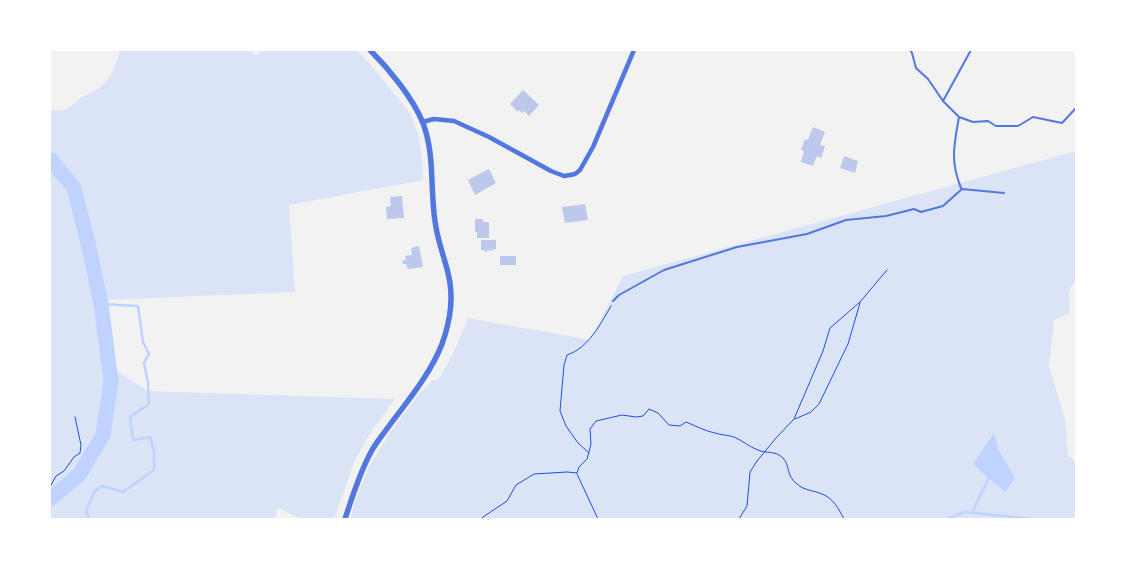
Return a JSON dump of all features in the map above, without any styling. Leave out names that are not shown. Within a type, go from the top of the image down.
[{"type":"street","points":[[345,519],[353,493],[371,451],[414,392],[442,344],[451,302],[450,283],[435,222],[431,156],[426,132],[415,108],[400,86],[370,50]]},
{"type":"street","points":[[422,122],[434,119],[454,122],[488,137],[551,171],[564,176],[570,176],[580,170],[593,147],[634,50]]},
{"type":"lane","points":[[916,50],[911,51],[916,68],[928,79],[943,101],[959,117],[973,122],[988,121],[996,126],[1018,126],[1033,117],[1062,123],[1076,108]]},
{"type":"lane","points":[[943,101],[971,50]]},
{"type":"lane","points":[[959,117],[953,154],[954,168],[962,189]]},
{"type":"lane","points":[[614,301],[619,295],[664,270],[737,247],[807,234],[846,220],[886,216],[914,209],[921,212],[943,206],[962,189],[1004,193]]},
{"type":"path","points":[[738,519],[747,506],[750,472],[764,452],[794,419],[823,351],[830,328],[860,302],[887,270]]},
{"type":"path","points":[[589,453],[578,443],[566,426],[560,411],[564,365],[567,355],[575,353],[582,347],[600,325],[614,301]]},
{"type":"path","points":[[794,419],[810,412],[819,404],[848,344],[860,302]]},
{"type":"path","points":[[598,519],[577,473],[589,453],[591,444],[590,429],[596,421],[622,414],[636,417],[643,416],[649,409],[658,413],[669,425],[680,426],[686,422],[713,433],[734,437],[757,450],[775,452],[783,458],[788,474],[795,483],[810,491],[823,494],[833,501],[844,519]]},
{"type":"path","points":[[50,487],[56,476],[64,472],[74,457],[80,453],[81,445],[75,418]]},
{"type":"path","points":[[482,519],[507,501],[516,485],[534,474],[577,473]]},
{"type":"shaded area","points":[[120,50],[250,50],[256,56],[262,50],[356,50],[369,63],[413,119],[420,145],[423,180],[289,205],[295,292],[103,300],[105,316],[98,339],[101,355],[108,365],[147,391],[395,399],[371,432],[354,462],[334,519],[301,519],[278,508],[275,519],[50,519],[50,110],[66,110],[80,98],[101,86],[112,73]]},
{"type":"shaded area","points":[[1076,151],[1076,279],[1069,291],[1070,313],[1054,320],[1049,367],[1065,419],[1068,455],[1076,462],[1076,519],[350,519],[368,468],[391,431],[418,395],[434,379],[437,381],[451,358],[468,318],[590,340],[623,276]]},
{"type":"water","points":[[994,433],[998,449],[1015,478],[1005,492],[973,464]]},
{"type":"building","points":[[523,90],[539,105],[529,116],[524,111],[522,113],[519,110],[518,112],[510,104]]},
{"type":"building","points":[[813,127],[825,132],[820,145],[825,146],[821,158],[817,156],[813,166],[801,162],[804,151],[801,150],[805,139],[808,140]]},
{"type":"building","points":[[844,156],[858,161],[855,173],[840,168]]},
{"type":"building","points":[[489,169],[496,183],[475,195],[468,180]]},
{"type":"building","points":[[402,196],[404,218],[387,219],[386,207],[391,206],[390,197]]},
{"type":"building","points":[[585,204],[588,220],[565,223],[562,207]]},
{"type":"building","points":[[475,219],[483,219],[483,222],[489,222],[489,238],[477,238]]},
{"type":"building","points":[[481,240],[496,240],[496,249],[492,251],[487,250],[487,252],[481,250]]},
{"type":"building","points":[[419,246],[423,267],[408,269],[402,261],[406,260],[405,256],[412,255],[411,248]]},
{"type":"building","points":[[500,256],[516,256],[516,265],[500,265]]},
{"type":"waterway","points":[[50,159],[74,188],[101,304],[111,381],[103,435],[79,475],[50,499]]},
{"type":"waterway","points":[[90,519],[86,512],[94,492],[102,486],[123,492],[154,470],[154,451],[150,437],[133,440],[130,417],[149,404],[148,383],[144,363],[149,354],[143,342],[138,306],[101,304]]},
{"type":"waterway","points":[[972,513],[990,475]]},
{"type":"waterway","points":[[947,519],[964,512],[1033,519]]}]
